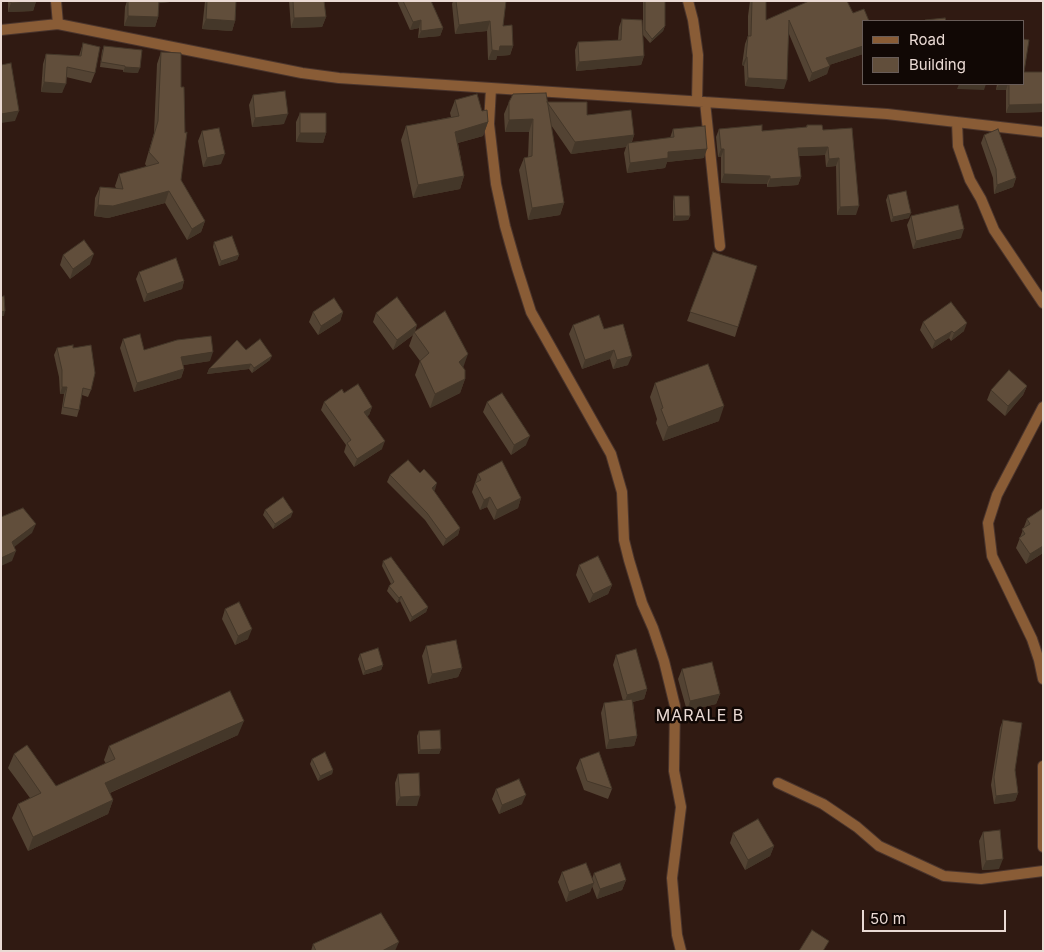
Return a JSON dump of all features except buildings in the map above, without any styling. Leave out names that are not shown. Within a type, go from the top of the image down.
[{"type":"street","points":[[56,1],[58,24]]},
{"type":"street","points":[[688,1],[698,55],[701,101],[720,246]]},
{"type":"street","points":[[1,30],[58,24],[302,73],[339,78],[887,114],[1043,132]]},
{"type":"street","points":[[491,88],[489,124],[496,184],[517,268],[531,312],[611,454],[622,492],[624,540],[642,603],[658,644],[674,706],[674,771],[680,807],[672,878],[676,928],[681,951]]},
{"type":"street","points":[[957,122],[958,146],[970,180],[994,230],[1043,303]]},
{"type":"street","points":[[1043,407],[997,495],[988,524],[992,556],[1032,639],[1043,679]]},
{"type":"street","points":[[1043,766],[1043,847]]},
{"type":"street","points":[[778,783],[823,804],[857,827],[879,846],[944,876],[981,879],[1043,871]]},
{"type":"district","name":"MARALE B","points":[[700,716]]}]
